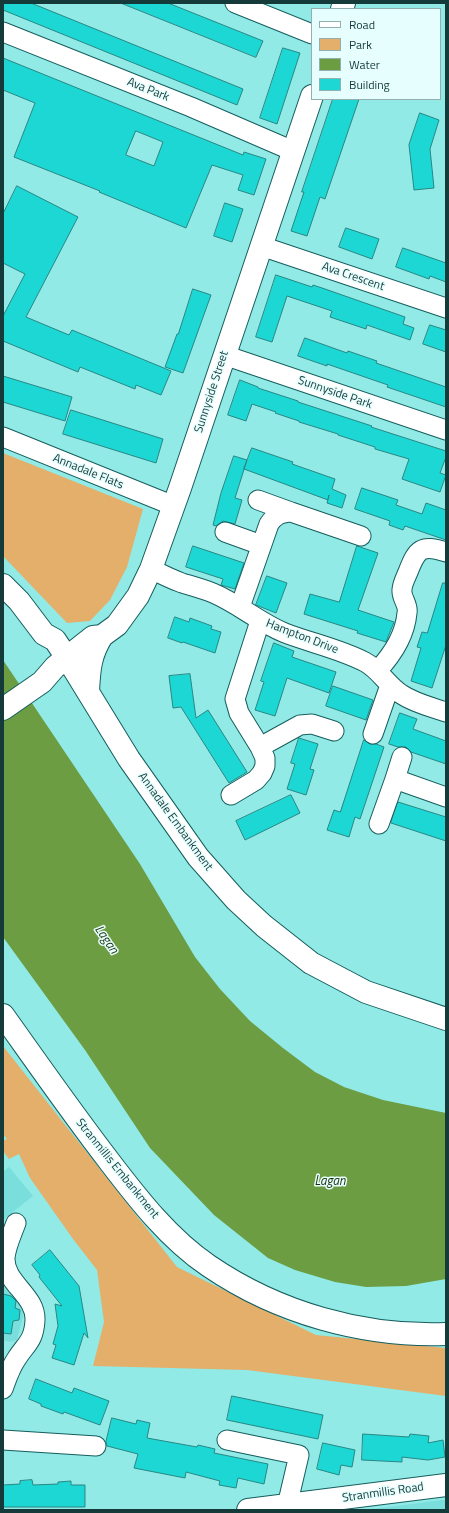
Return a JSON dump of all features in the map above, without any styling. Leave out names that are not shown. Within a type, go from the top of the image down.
[{"type":"street","points":[[235,3],[311,34]]},
{"type":"street","name":"Ava Park","points":[[3,32],[191,107],[293,151]]},
{"type":"street","name":"Sunnyside Street","points":[[3,708],[37,686],[67,658],[93,637],[102,636],[117,625],[138,596],[151,569],[174,506],[311,99]]},
{"type":"street","name":"Ava Crescent","points":[[261,246],[446,308]]},
{"type":"street","name":"Sunnyside Park","points":[[224,355],[446,430]]},
{"type":"street","name":"Annadale Flats","points":[[3,437],[174,506]]},
{"type":"street","points":[[258,500],[361,536]]},
{"type":"street","points":[[240,607],[269,524],[273,517],[281,513],[291,512]]},
{"type":"street","points":[[225,532],[261,545]]},
{"type":"street","points":[[378,670],[387,661],[395,648],[403,628],[408,612],[402,590],[413,558],[418,551],[425,548],[433,548],[446,552]]},
{"type":"street","name":"Hampton Drive","points":[[151,569],[180,582],[214,594],[240,607],[260,621],[284,633],[347,654],[366,662],[378,670],[390,685],[401,694],[412,700],[446,712]]},
{"type":"street","name":"Annadale Embankment","points":[[3,585],[19,601],[44,634],[55,640],[129,759],[198,857],[236,900],[264,926],[311,963],[366,992],[446,1019]]},
{"type":"street","points":[[231,795],[256,780],[262,773],[265,766],[265,758],[239,713],[235,699],[260,621]]},
{"type":"street","points":[[37,686],[44,671],[44,634]]},
{"type":"street","points":[[37,686],[62,681],[88,692],[91,658],[102,636]]},
{"type":"street","points":[[373,734],[390,685]]},
{"type":"street","points":[[260,747],[300,725],[312,724],[334,731]]},
{"type":"street","points":[[379,824],[402,757]]},
{"type":"street","points":[[395,779],[446,797]]},
{"type":"street","name":"Stranmillis Embankment","points":[[3,1015],[72,1114],[141,1202],[177,1240],[208,1266],[255,1293],[304,1314],[346,1325],[388,1331],[446,1334]]},
{"type":"street","points":[[3,1389],[8,1374],[17,1357],[29,1343],[34,1332],[36,1319],[31,1304],[11,1278],[7,1268],[5,1258],[9,1240],[16,1222]]},
{"type":"street","points":[[3,1440],[96,1446]]},
{"type":"street","points":[[228,1440],[299,1455],[287,1506]]},
{"type":"street","name":"Stranmillis Road","points":[[248,1510],[446,1485]]},
{"type":"shaded area","points":[[9,1167],[33,1196],[3,1220],[3,1172]]},
{"type":"shaded area","points":[[3,1283],[16,1293],[24,1313],[17,1340],[10,1342],[3,1340]]},
{"type":"shaded area","points":[[446,1500],[446,1510],[365,1510]]},
{"type":"green space","points":[[3,453],[143,509],[127,567],[110,600],[90,621],[67,623],[3,556]]},
{"type":"green space","points":[[3,1046],[177,1267],[316,1335],[446,1348],[446,1396],[247,1370],[93,1366],[104,1322],[97,1270],[30,1178],[19,1154],[9,1159],[3,1151],[3,1141],[7,1139],[3,1134]]},
{"type":"water","name":"Lagan","points":[[3,660],[140,864],[195,957],[220,989],[250,1021],[315,1072],[344,1087],[383,1100],[446,1113],[446,1279],[406,1286],[366,1287],[335,1282],[295,1270],[268,1258],[214,1215],[150,1148],[85,1050],[3,937]]},
{"type":"building","points":[[3,3],[31,3],[243,89],[237,105],[3,10]]},
{"type":"building","points":[[121,3],[168,3],[263,41],[256,57]]},
{"type":"building","points":[[283,48],[300,53],[277,124],[260,118]]},
{"type":"building","points":[[3,58],[243,155],[244,152],[266,159],[254,195],[238,190],[243,175],[212,165],[186,228],[99,192],[100,191],[14,157],[35,103],[3,90]],"holes":[[[136,131],[163,142],[154,166],[126,155]]]},
{"type":"building","points":[[333,100],[359,100],[325,199],[320,197],[307,236],[291,231],[304,192],[302,192]]},
{"type":"building","points":[[420,113],[439,120],[430,149],[434,188],[414,190],[409,145]]},
{"type":"building","points":[[17,186],[78,217],[26,317],[69,335],[72,330],[171,371],[161,395],[136,385],[135,389],[80,367],[78,372],[3,341],[3,316],[25,274],[3,263],[3,214]]},
{"type":"building","points":[[225,203],[243,209],[232,242],[214,236]]},
{"type":"building","points":[[346,228],[379,239],[372,259],[339,247]]},
{"type":"building","points":[[403,248],[446,263],[446,282],[430,276],[429,279],[396,267]]},
{"type":"building","points":[[276,275],[312,287],[313,285],[405,317],[403,324],[414,328],[410,340],[367,325],[366,329],[330,317],[332,311],[287,296],[272,342],[256,337]]},
{"type":"building","points":[[193,289],[211,295],[183,373],[165,367]]},
{"type":"building","points":[[430,325],[446,330],[446,352],[423,344]]},
{"type":"building","points":[[305,338],[347,353],[348,351],[377,361],[376,363],[446,387],[446,407],[387,387],[388,385],[327,364],[327,366],[298,356]]},
{"type":"building","points":[[3,376],[72,397],[65,421],[3,402]]},
{"type":"building","points":[[240,380],[298,402],[446,451],[446,457],[440,473],[446,475],[440,492],[402,479],[409,459],[375,449],[375,447],[299,422],[252,404],[246,421],[228,415]]},
{"type":"building","points":[[71,410],[163,439],[156,463],[63,434]]},
{"type":"building","points":[[252,448],[293,462],[292,464],[335,479],[332,489],[346,495],[342,508],[327,503],[328,500],[244,469]]},
{"type":"building","points":[[234,456],[247,460],[235,498],[242,500],[235,524],[223,521],[216,526],[213,525],[221,493]]},
{"type":"building","points":[[362,488],[398,500],[396,505],[422,514],[426,503],[446,510],[446,540],[405,526],[403,530],[389,525],[390,521],[355,509]]},
{"type":"building","points":[[193,546],[244,563],[235,589],[221,585],[223,579],[186,567]]},
{"type":"building","points":[[357,546],[378,553],[358,610],[394,622],[386,642],[357,633],[358,631],[304,614],[310,594],[339,602]]},
{"type":"building","points":[[267,576],[287,583],[276,613],[256,605]]},
{"type":"building","points":[[443,583],[446,583],[446,645],[432,688],[411,681],[421,648],[417,647],[422,632],[427,633]]},
{"type":"building","points":[[175,617],[189,622],[190,618],[212,626],[211,629],[221,632],[215,653],[168,638]]},
{"type":"building","points":[[274,643],[294,651],[292,657],[336,672],[329,693],[287,678],[275,716],[255,710],[264,682],[261,681]]},
{"type":"building","points":[[190,674],[196,718],[208,710],[247,772],[229,783],[181,707],[173,708],[169,676]]},
{"type":"building","points":[[333,686],[373,700],[366,720],[326,706]]},
{"type":"building","points":[[400,713],[417,719],[413,729],[446,741],[446,764],[411,752],[406,747],[398,747],[389,744]]},
{"type":"building","points":[[299,738],[318,744],[310,769],[314,770],[306,795],[287,789],[295,764],[291,763]]},
{"type":"building","points":[[364,740],[370,744],[376,744],[384,747],[360,819],[355,817],[349,837],[327,830],[334,810],[340,812]]},
{"type":"building","points":[[291,795],[300,813],[245,840],[236,821]]},
{"type":"building","points":[[398,802],[446,817],[446,841],[391,823]]},
{"type":"building","points":[[50,1250],[79,1286],[88,1338],[84,1333],[74,1365],[52,1358],[56,1345],[53,1344],[58,1326],[55,1304],[62,1306],[39,1277],[40,1275],[32,1265]]},
{"type":"building","points":[[3,1294],[11,1296],[16,1301],[15,1308],[20,1310],[19,1320],[13,1321],[11,1334],[3,1333]]},
{"type":"building","points":[[36,1379],[72,1393],[74,1388],[109,1401],[100,1425],[64,1412],[63,1414],[41,1406],[41,1404],[29,1399]]},
{"type":"building","points":[[232,1396],[323,1415],[318,1439],[227,1420]]},
{"type":"building","points":[[112,1418],[136,1424],[137,1420],[150,1423],[147,1438],[197,1447],[198,1445],[215,1449],[214,1453],[268,1464],[264,1484],[238,1478],[236,1488],[219,1485],[220,1481],[186,1472],[185,1478],[134,1468],[138,1454],[107,1446],[106,1442]]},
{"type":"building","points":[[363,1434],[409,1437],[410,1434],[429,1436],[428,1443],[443,1440],[445,1457],[428,1460],[402,1457],[402,1462],[362,1460]]},
{"type":"building","points":[[323,1443],[355,1450],[352,1467],[341,1465],[339,1475],[317,1469]]},
{"type":"building","points":[[32,1480],[33,1485],[58,1484],[58,1482],[71,1481],[71,1485],[85,1485],[85,1507],[3,1507],[3,1485],[20,1484],[20,1481]]}]
